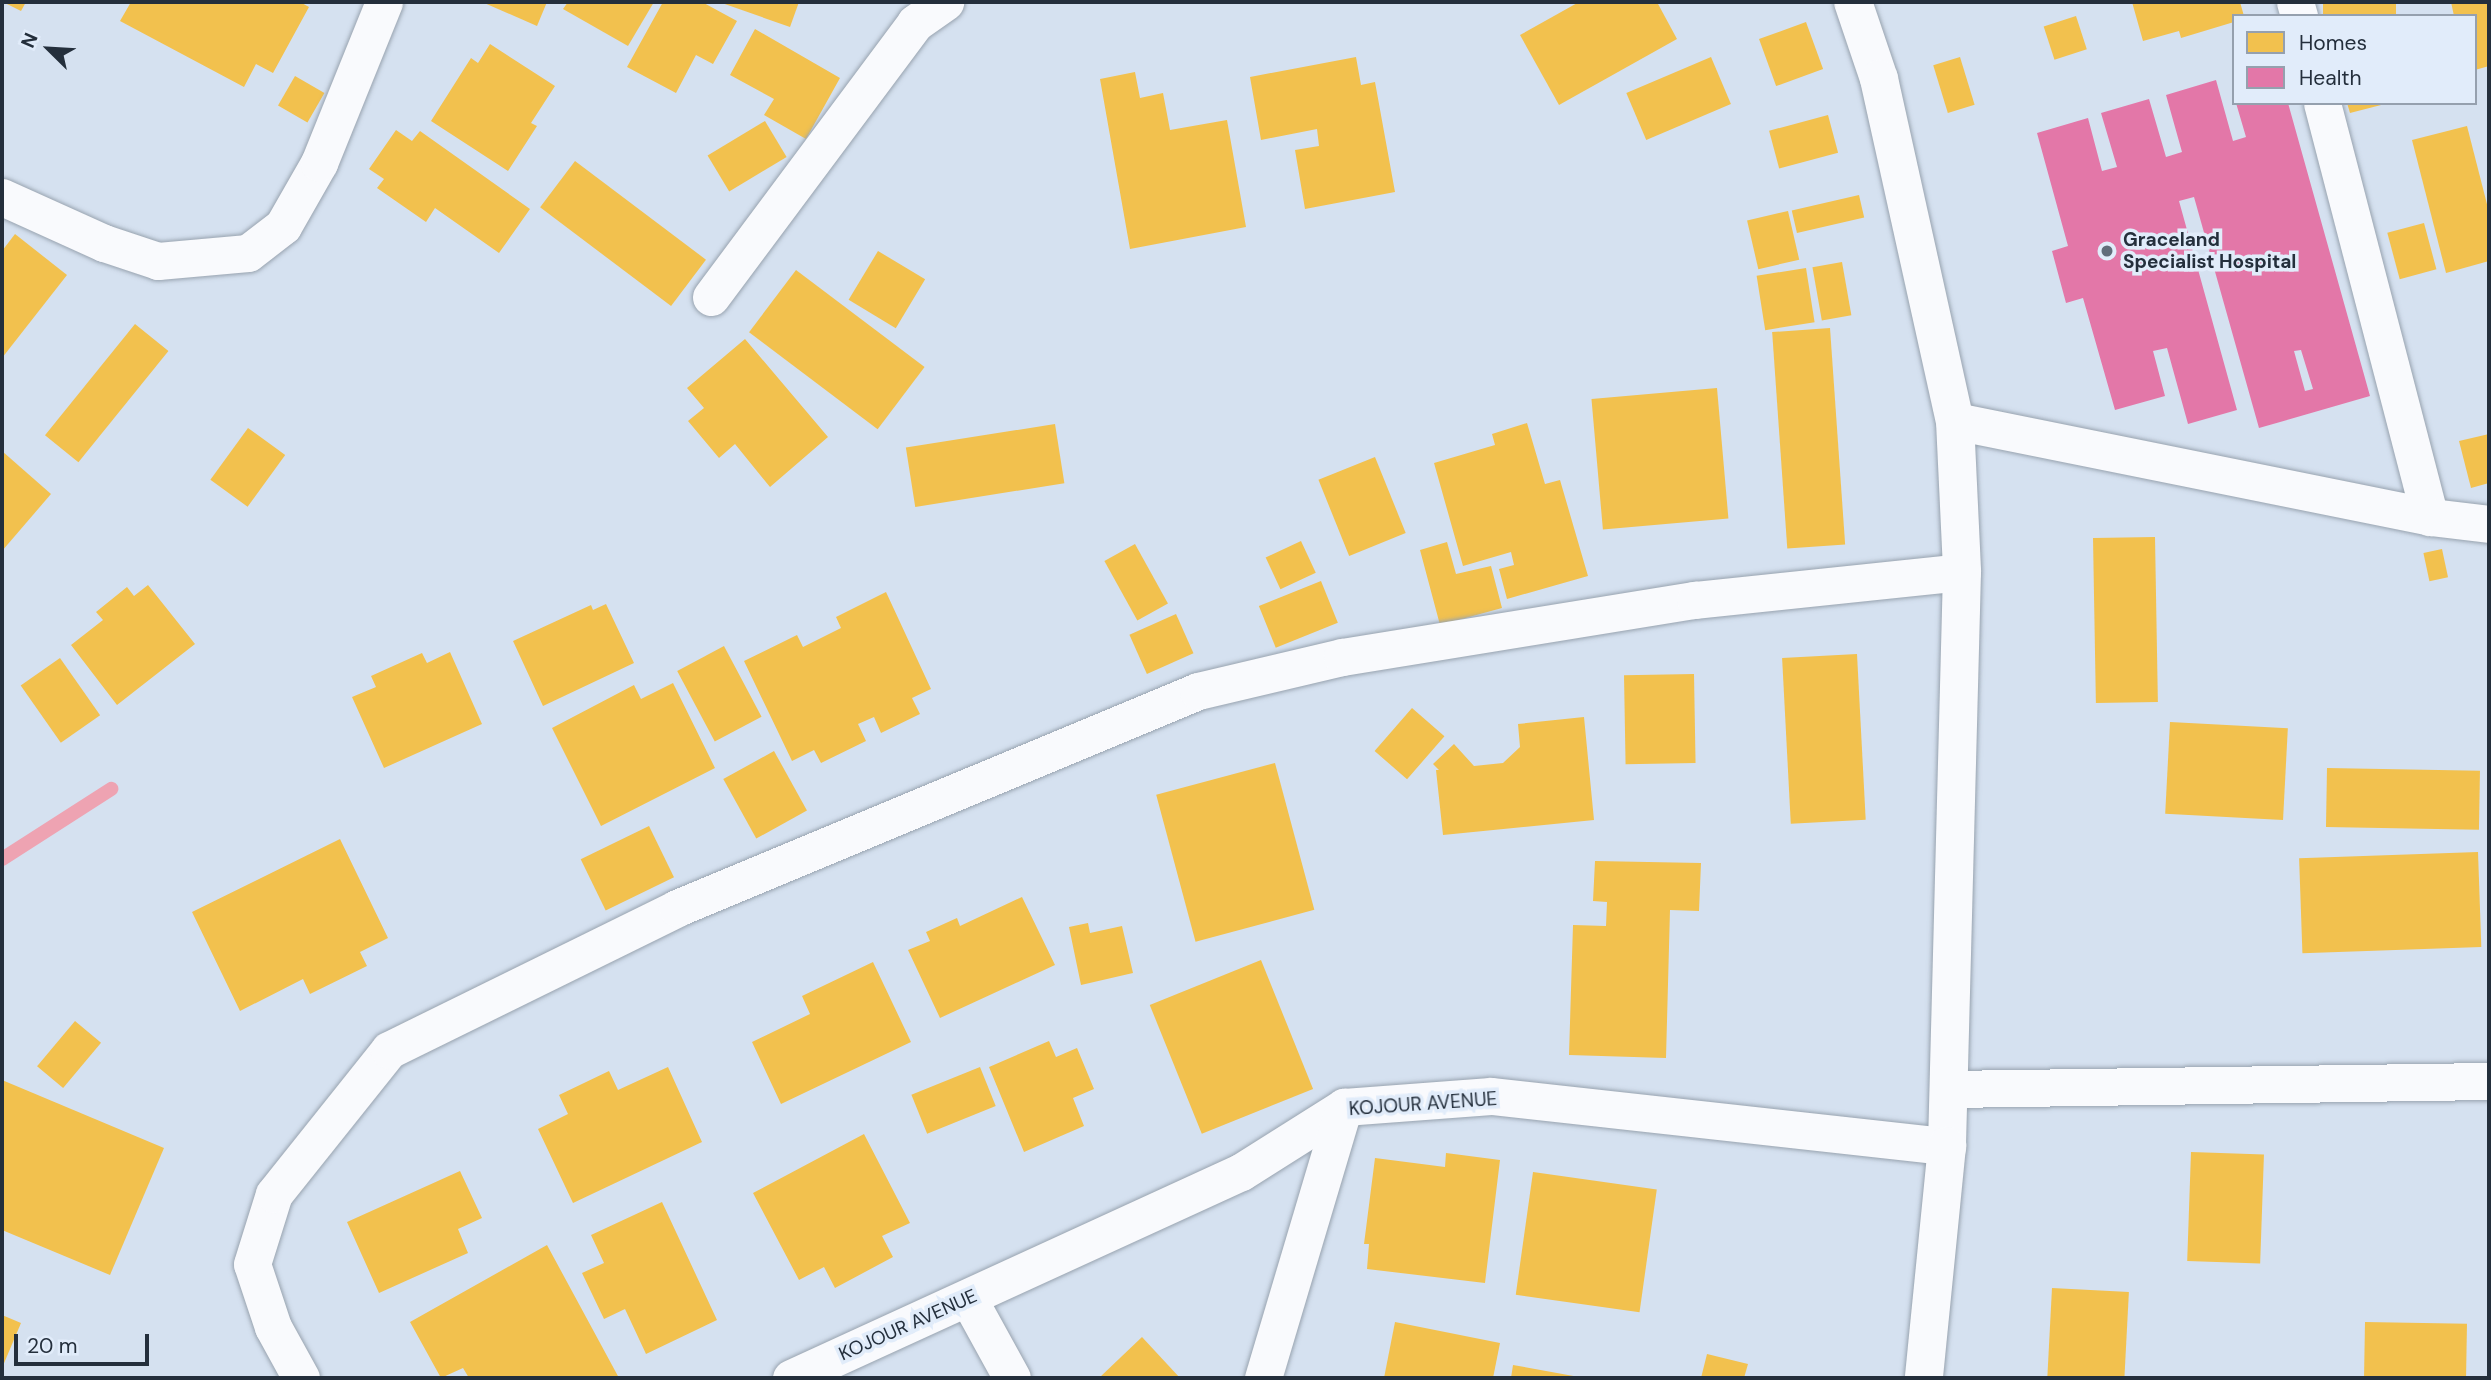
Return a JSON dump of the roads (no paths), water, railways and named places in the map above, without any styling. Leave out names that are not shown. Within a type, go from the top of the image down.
[{"type":"street","points":[[2,197],[103,243],[158,261],[247,253],[283,226],[319,163],[384,2]]},
{"type":"street","points":[[711,296],[915,23],[944,2]]},
{"type":"street","points":[[1853,2],[1879,79],[1955,421],[1962,572],[1949,1089],[1947,1146],[1924,1378]]},
{"type":"street","points":[[2323,105],[2430,517]]},
{"type":"street","points":[[1955,421],[2430,517],[2489,524]]},
{"type":"street","points":[[301,1378],[273,1327],[252,1264],[274,1195],[388,1050],[677,908],[1198,691],[1342,657],[1695,600],[1962,572]]},
{"type":"street","points":[[1949,1089],[2489,1081]]},
{"type":"street","name":"KOJOUR AVENUE","points":[[791,1378],[1241,1172],[1344,1107],[1491,1097],[1947,1146]]},
{"type":"street","points":[[1263,1378],[1344,1107]]},
{"type":"street","points":[[968,1298],[1012,1378]]},
{"type":"waterway","points":[[2,859],[111,789]]},
{"type":"place","name":"Graceland Specialist Hospital","points":[[2107,251]]}]
